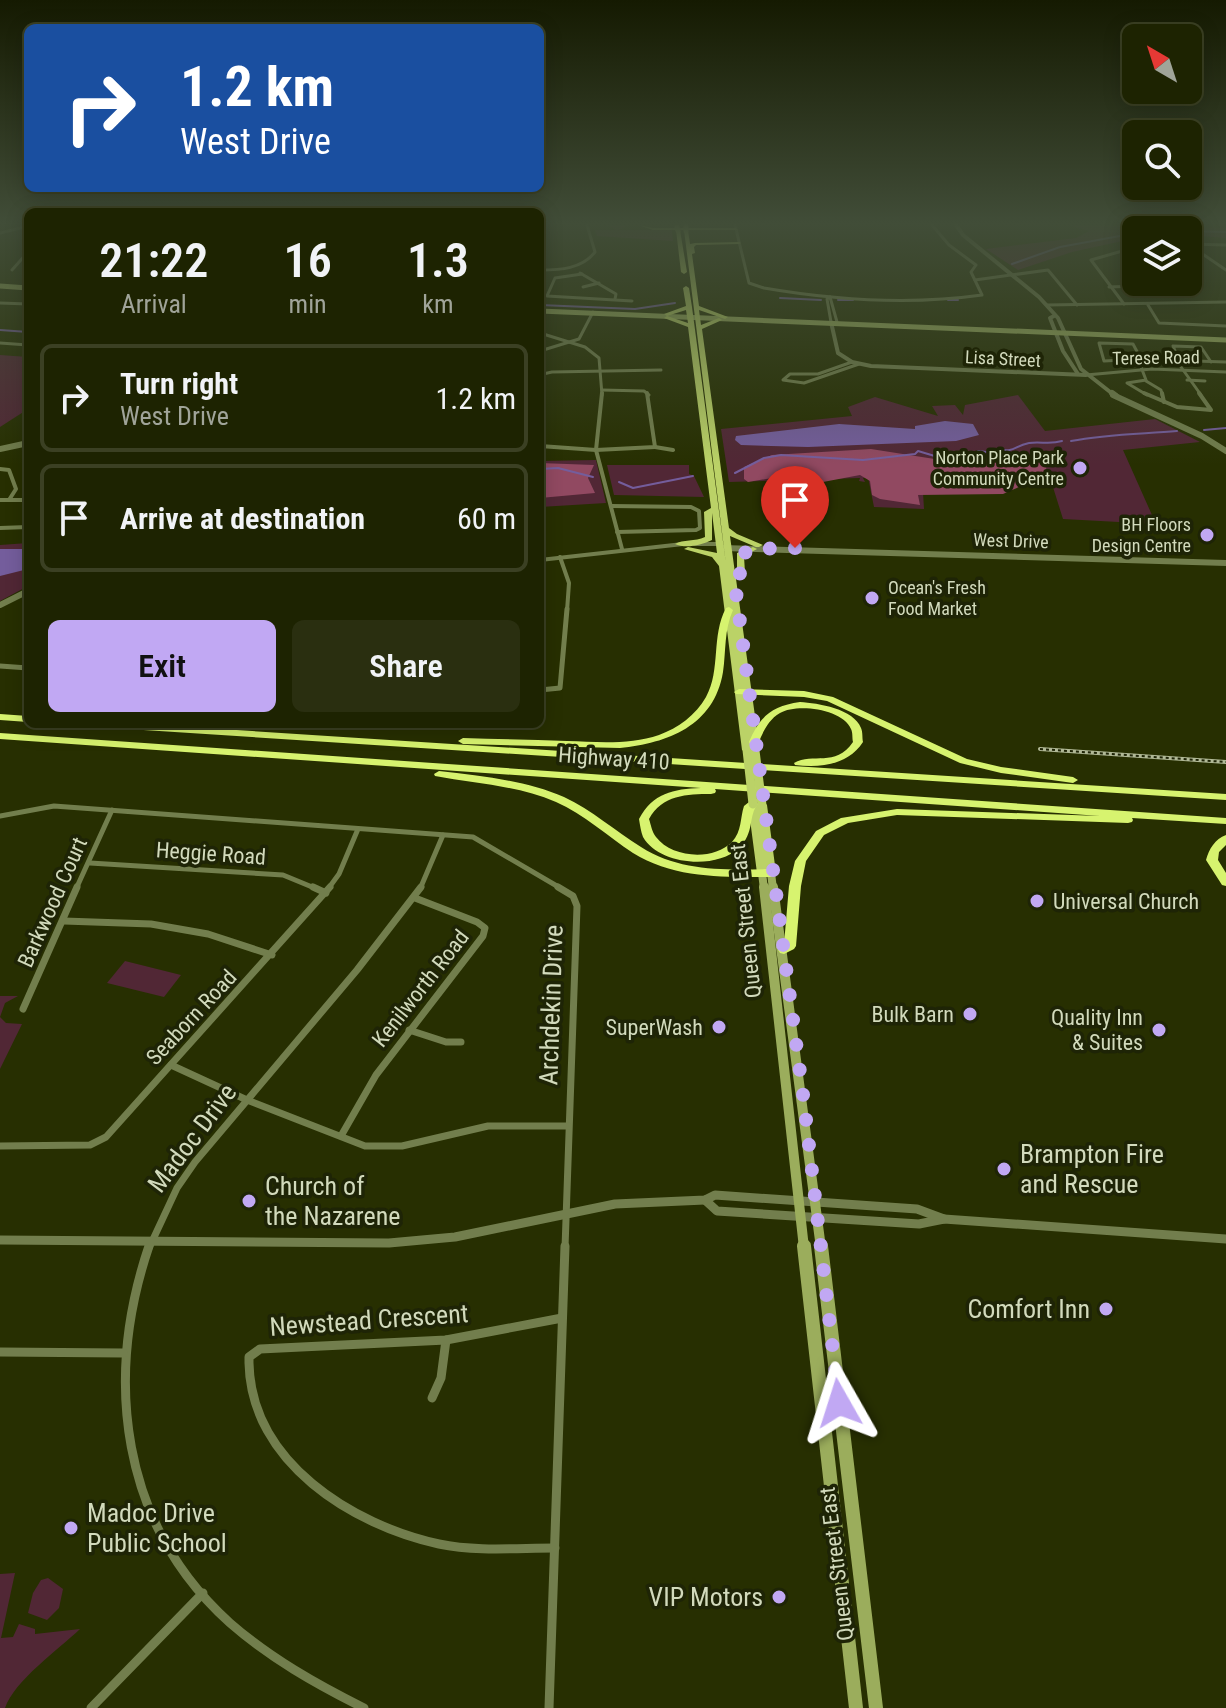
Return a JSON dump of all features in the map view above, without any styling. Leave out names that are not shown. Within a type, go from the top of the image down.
[{"type":"highway","points":[[301,738],[314,735],[611,745],[662,738],[695,719],[712,695],[721,666],[722,620],[729,610]]},
{"type":"highway","points":[[743,692],[804,694],[830,699],[934,749],[979,765],[1153,792]]},
{"type":"highway","points":[[715,764],[832,760],[850,753],[857,746],[859,737],[856,727],[842,715],[820,707],[799,706],[770,715],[752,748]]},
{"type":"highway","points":[[0,717],[24,719]]},
{"type":"highway","name":"Highway 410","points":[[155,728],[1226,797]]},
{"type":"highway","name":"Highway 410","points":[[0,736],[1226,821]]},
{"type":"highway","points":[[375,764],[538,791],[577,808],[642,853],[674,868],[710,874],[767,873]]},
{"type":"highway","points":[[758,804],[748,808],[748,827],[740,843],[713,857],[672,854],[651,841],[645,831],[644,819],[650,808],[671,795],[699,791],[795,790]]},
{"type":"highway","points":[[784,950],[790,946],[795,886],[806,850],[831,826],[857,816],[897,812],[1226,821]]},
{"type":"highway","points":[[1226,839],[1214,851],[1212,860],[1226,882]]},
{"type":"main road","name":"Queen Street East","points":[[692,305],[727,530],[723,567],[752,748],[767,873],[799,1200],[856,1708]]},
{"type":"main road","name":"Queen Street East","points":[[693,305],[700,399],[715,509],[734,577],[743,692]]},
{"type":"main road","points":[[544,311],[1226,342]]},
{"type":"main road","points":[[667,316],[722,319]]},
{"type":"main road","points":[[700,399],[701,392],[704,392],[706,406],[710,407]]},
{"type":"main road","points":[[677,545],[699,543],[709,538],[708,512],[715,509]]},
{"type":"main road","points":[[727,530],[756,547]]},
{"type":"main road","points":[[677,545],[715,555],[723,567]]},
{"type":"main road","points":[[734,577],[741,573],[740,555],[756,547]]},
{"type":"main road","name":"Queen Street East","points":[[767,873],[784,950],[876,1708]]},
{"type":"street","points":[[829,305],[838,353],[856,363]]},
{"type":"street","points":[[1047,305],[1091,305]]},
{"type":"street","points":[[1047,305],[1083,375],[1107,394],[1202,436],[1226,451]]},
{"type":"street","points":[[1141,305],[1156,305]]},
{"type":"street","points":[[1148,305],[1159,323],[1226,326]]},
{"type":"street","points":[[544,350],[573,343],[584,334],[593,313]]},
{"type":"street","points":[[544,334],[598,355],[602,390],[596,450],[622,549]]},
{"type":"street","points":[[0,343],[24,345]]},
{"type":"street","points":[[1146,381],[1139,359],[1133,344],[1099,343],[1104,361],[1139,359],[1157,360]]},
{"type":"street","points":[[1127,383],[1180,409],[1211,410],[1181,370],[1173,346],[1201,347],[1211,362]]},
{"type":"street","points":[[1164,360],[1226,362]]},
{"type":"street","points":[[828,372],[792,373],[784,376],[783,380],[804,383],[856,363]]},
{"type":"street","name":"Lisa Street","points":[[856,363],[891,368],[1083,375]]},
{"type":"street","points":[[544,379],[546,373],[661,370]]},
{"type":"street","name":"Terese Road","points":[[1083,375],[1142,370],[1226,372]]},
{"type":"street","points":[[1187,380],[1205,381]]},
{"type":"street","points":[[1115,383],[1146,381],[1161,390],[1164,402]]},
{"type":"street","points":[[602,390],[644,391],[649,394],[655,447]]},
{"type":"street","points":[[0,449],[24,444]]},
{"type":"street","points":[[544,446],[596,450],[655,447],[673,450]]},
{"type":"street","points":[[0,469],[9,470],[16,489],[9,500]]},
{"type":"street","points":[[0,500],[24,500]]},
{"type":"street","points":[[611,507],[691,507],[699,511],[700,528],[617,532]]},
{"type":"street","points":[[0,528],[24,527]]},
{"type":"street","points":[[544,559],[641,547],[725,546]]},
{"type":"street","name":"West Drive","points":[[725,546],[1226,563]]},
{"type":"street","points":[[544,690],[560,688],[562,682],[569,583],[560,557]]},
{"type":"street","points":[[0,605],[24,594]]},
{"type":"street","points":[[20,596],[24,599]]},
{"type":"street","points":[[0,666],[24,668]]},
{"type":"street","name":"Archdekin Drive","points":[[0,816],[54,806],[473,837],[573,896],[577,906],[549,1708]]},
{"type":"street","name":"Barkwood Court","points":[[23,1009],[112,810]]},
{"type":"street","name":"Seaborn Road","points":[[0,1146],[90,1145],[99,1142],[326,893],[339,874],[358,829]]},
{"type":"street","name":"Madoc Drive","points":[[364,1708],[329,1692],[256,1645],[203,1593],[168,1548],[134,1472],[123,1398],[123,1353],[130,1305],[150,1242],[178,1186],[415,898],[431,869],[443,835]]},
{"type":"street","name":"Heggie Road","points":[[90,863],[283,875],[326,893]]},
{"type":"street","name":"Kenilworth Road","points":[[341,1136],[376,1075],[483,936],[485,928],[477,922],[415,898]]},
{"type":"street","points":[[64,921],[151,924],[208,934],[272,955]]},
{"type":"street","points":[[409,1030],[446,1042],[461,1042]]},
{"type":"street","points":[[171,1065],[247,1100],[365,1146],[398,1149],[463,1129],[568,1126]]},
{"type":"street","points":[[0,1240],[389,1243],[455,1237],[615,1204],[705,1200],[715,1195],[917,1209],[944,1219]]},
{"type":"street","points":[[705,1200],[717,1211],[919,1224],[944,1219],[1226,1239]]},
{"type":"street","name":"Newstead Crescent","points":[[555,1548],[441,1545],[392,1530],[321,1492],[289,1463],[263,1424],[247,1370],[249,1357],[260,1349],[446,1340],[562,1318]]},
{"type":"street","points":[[432,1398],[441,1378],[446,1340]]},
{"type":"street","points":[[0,1352],[123,1353]]},
{"type":"street","points":[[91,1708],[203,1593]]},
{"type":"shaded area","points":[[0,355],[24,357],[24,412],[0,427]]},
{"type":"shaded area","points":[[1018,395],[1045,431],[1155,419],[1200,442],[1123,450],[1156,524],[1063,519],[1052,484],[923,492],[924,509],[874,507],[868,477],[863,478],[865,482],[859,481],[860,478],[729,482],[721,429],[852,416],[848,407],[875,397],[938,416],[932,406],[955,405],[963,415],[965,405]]},
{"type":"shaded area","points":[[945,421],[973,424],[979,435],[956,441],[808,447],[741,445],[735,440],[736,436],[839,424],[915,429],[915,426]]},
{"type":"shaded area","points":[[871,449],[960,463],[1004,453],[1048,459],[1046,468],[1051,479],[1033,481],[1003,494],[918,495],[920,505],[872,495],[870,481],[860,475],[823,482],[778,477],[748,482],[744,479],[744,467],[772,455]]},
{"type":"shaded area","points":[[596,460],[606,503],[544,507],[544,461]]},
{"type":"shaded area","points":[[544,463],[594,465],[588,478],[595,493],[544,498]]},
{"type":"shaded area","points":[[607,465],[689,465],[689,474],[694,476],[704,497],[614,495]]},
{"type":"shaded area","points":[[24,543],[24,588],[0,601],[0,545]]},
{"type":"shaded area","points":[[0,549],[24,549],[24,570],[0,576]]},
{"type":"shaded area","points":[[125,961],[181,975],[164,997],[107,983]]},
{"type":"shaded area","points":[[0,996],[18,996],[5,1003],[0,1017]]},
{"type":"shaded area","points":[[0,1017],[6,1023],[22,1024],[0,1069]]},
{"type":"shaded area","points":[[15,1573],[1,1638],[13,1637],[19,1624],[35,1629],[35,1634],[80,1629],[27,1676],[5,1708],[0,1708],[0,1574]]},
{"type":"shaded area","points":[[48,1578],[63,1589],[59,1608],[47,1620],[28,1613],[33,1593],[41,1580]]},
{"type":"waterway","points":[[544,305],[635,309],[664,305]]},
{"type":"waterway","points":[[0,330],[24,332]]},
{"type":"waterway","points":[[1204,430],[1226,428]]},
{"type":"waterway","points":[[1071,441],[1177,431]]},
{"type":"waterway","points":[[735,473],[764,458],[781,455],[863,460],[915,454],[918,451],[938,457],[966,453],[975,456],[978,451],[994,453],[997,449],[1011,450],[1029,443],[1062,441]]},
{"type":"waterway","points":[[544,469],[558,468],[593,477]]},
{"type":"waterway","points":[[619,482],[633,488],[693,476]]},
{"type":"railway","points":[[1040,749],[1226,762]]},
{"type":"place","name":"Norton Place Park Community Centre","points":[[1080,468]]},
{"type":"place","name":"BH Floors Design Centre","points":[[1207,535]]},
{"type":"place","name":"Ocean's Fresh Food Market","points":[[872,598]]},
{"type":"place","name":"Universal Church","points":[[1037,901]]},
{"type":"place","name":"Bulk Barn","points":[[970,1014]]},
{"type":"place","name":"SuperWash","points":[[719,1027]]},
{"type":"place","name":"Quality Inn & Suites","points":[[1159,1030]]},
{"type":"place","name":"Brampton Fire and Rescue","points":[[1004,1169]]},
{"type":"place","name":"Church of the Nazarene","points":[[249,1201]]},
{"type":"place","name":"Comfort Inn","points":[[1106,1309]]},
{"type":"place","name":"Madoc Drive Public School","points":[[71,1528]]},
{"type":"place","name":"VIP Motors","points":[[779,1597]]},
{"type":"route","points":[[795,548],[750,550],[740,555],[741,573],[734,577],[804,1102],[839,1403]]}]
